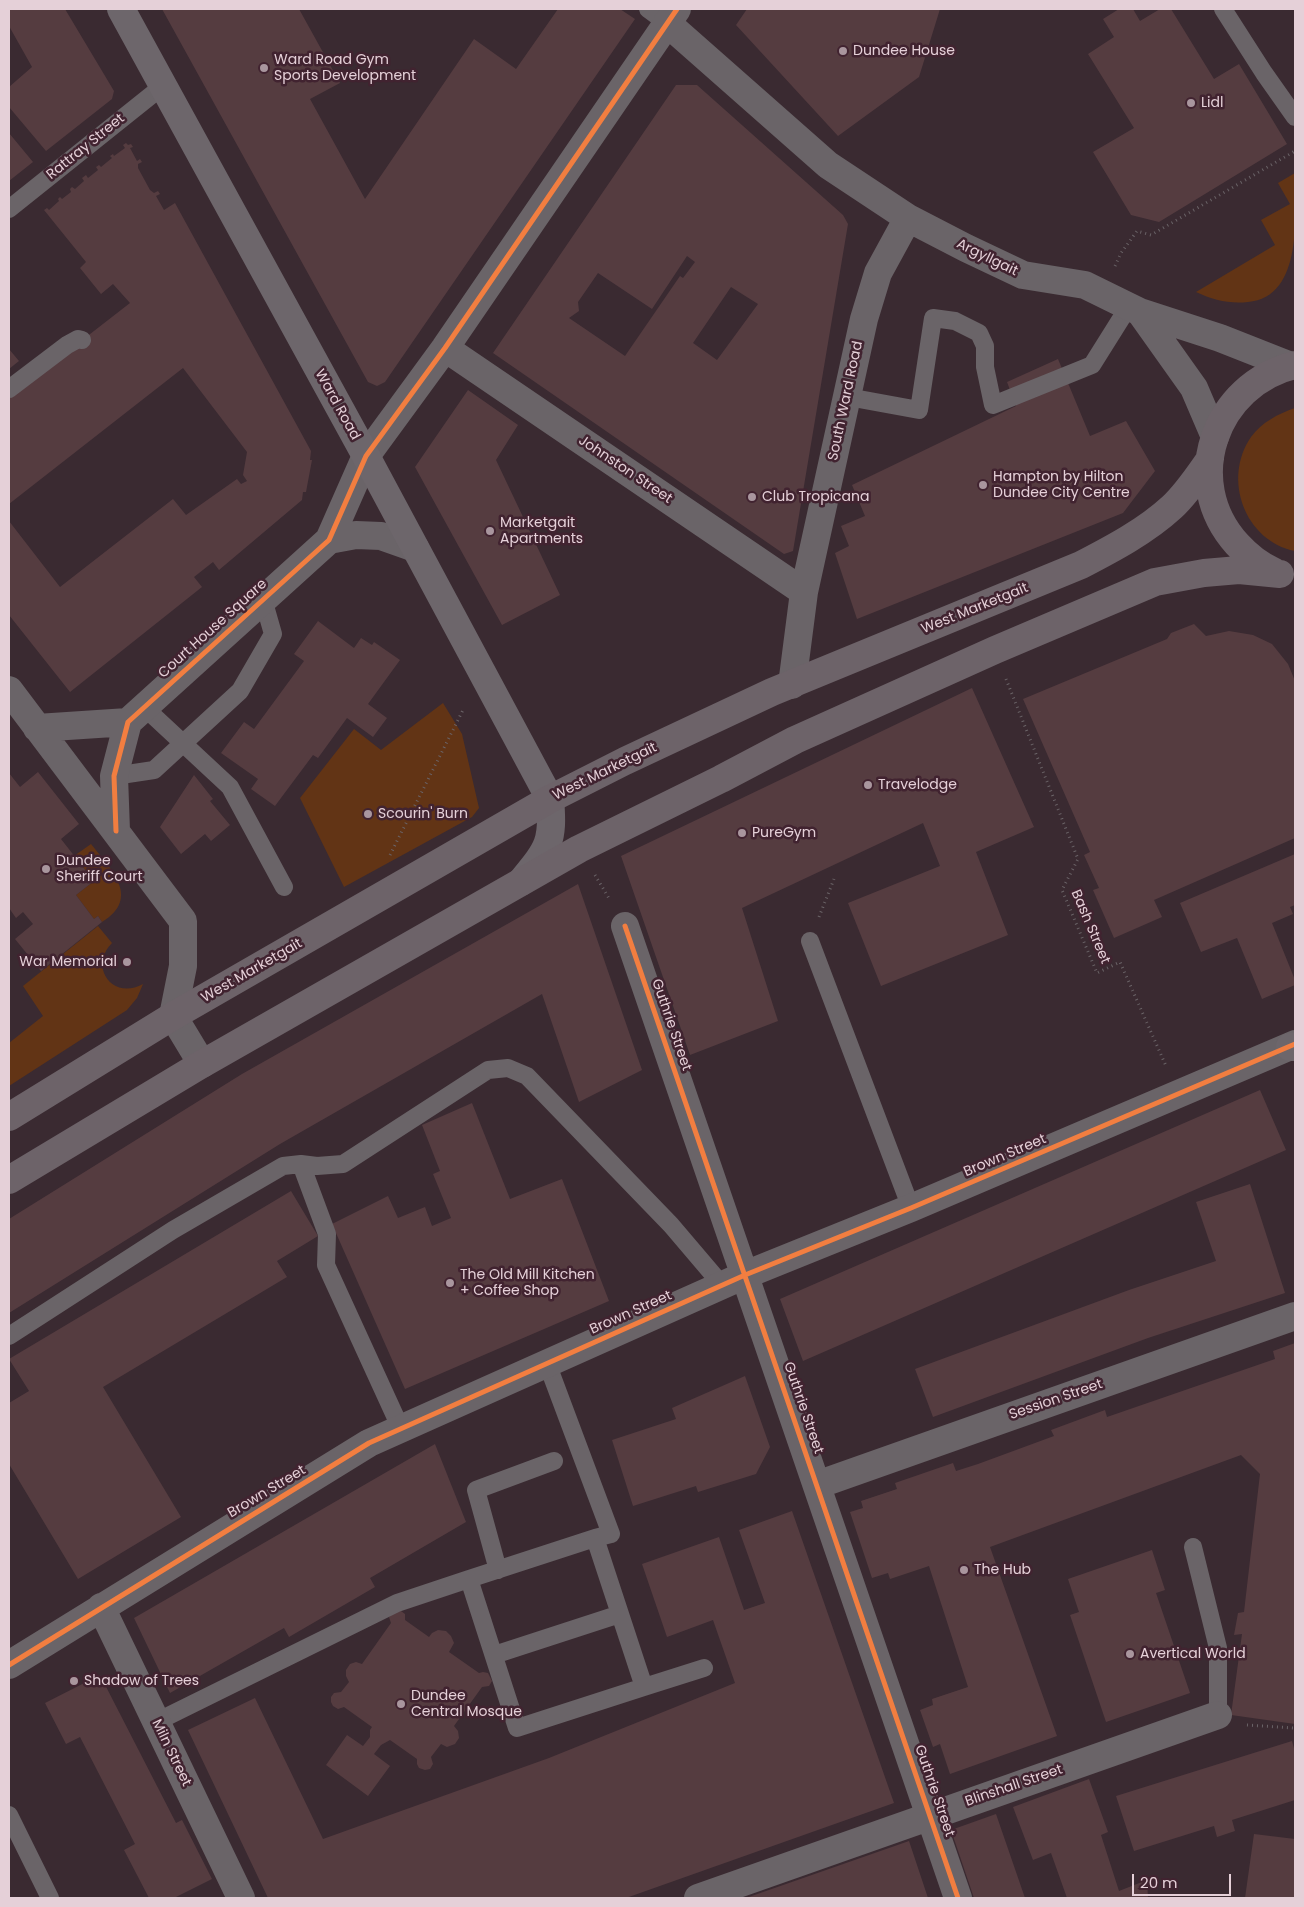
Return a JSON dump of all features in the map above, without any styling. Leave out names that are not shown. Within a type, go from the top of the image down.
[{"type":"main road","points":[[1290,578],[1264,567],[1248,556],[1224,528],[1211,494],[1209,483],[1212,448],[1219,426],[1233,403],[1261,379],[1294,362]]},
{"type":"main road","name":"West Marketgait","points":[[9,1117],[173,1016],[550,799],[625,761],[755,700],[1081,565],[1114,548],[1171,508],[1185,493],[1212,448]]},
{"type":"main road","points":[[9,1180],[202,1064],[520,882],[579,849],[795,740],[995,650],[1155,582],[1204,573],[1239,570],[1290,578]]},
{"type":"street","name":"Ward Road","points":[[121,9],[366,456],[550,799],[552,825],[548,846],[520,882]]},
{"type":"street","points":[[664,13],[828,165],[901,214]]},
{"type":"street","name":"Court House Square","points":[[136,715],[329,540],[366,456],[445,348],[664,13]]},
{"type":"street","name":"Argyllgait","points":[[901,214],[1022,275],[1085,285],[1135,309],[1294,362]]},
{"type":"street","name":"South Ward Road","points":[[792,685],[804,592],[864,319],[878,273],[901,214]]},
{"type":"street","name":"Argyllgait","points":[[1135,309],[1194,388],[1212,448]]},
{"type":"street","name":"Johnston Street","points":[[445,348],[804,592]]},
{"type":"street","name":"Court House Square","points":[[329,540],[356,534],[381,536],[415,548]]},
{"type":"street","points":[[9,690],[183,921],[183,966],[173,1016],[202,1064]]},
{"type":"street","points":[[36,728],[136,715],[114,776],[116,831]]},
{"type":"street","name":"Guthrie Street","points":[[625,926],[733,1280],[817,1484],[958,1898]]},
{"type":"street","name":"Brown Street","points":[[9,1665],[100,1607],[369,1443],[733,1280],[911,1208],[1294,1046]]},
{"type":"street","name":"Session Street","points":[[817,1484],[1295,1316]]},
{"type":"street","name":"Miln Street","points":[[100,1607],[241,1898]]},
{"type":"street","name":"Blinshall Street","points":[[698,1898],[1218,1715]]},
{"type":"lane","points":[[1223,9],[1295,117]]},
{"type":"lane","name":"Rattray Street","points":[[9,209],[164,85]]},
{"type":"lane","points":[[848,397],[919,410],[934,318],[955,321],[979,333],[984,346],[985,366],[993,405],[1092,365],[1135,309]]},
{"type":"lane","points":[[9,389],[67,344],[82,340]]},
{"type":"lane","points":[[114,776],[154,770],[240,692],[273,634],[263,599]]},
{"type":"lane","points":[[136,715],[183,743],[230,788],[284,887]]},
{"type":"lane","points":[[810,941],[911,1208]]},
{"type":"lane","points":[[9,1336],[173,1230],[283,1166],[343,1164],[488,1070],[508,1068],[527,1076],[671,1226],[733,1280]]},
{"type":"lane","points":[[302,1164],[326,1234],[326,1265],[401,1429]]},
{"type":"lane","points":[[156,1722],[396,1603],[611,1534],[547,1363]]},
{"type":"lane","points":[[498,1570],[476,1490],[554,1461]]},
{"type":"lane","points":[[595,1538],[644,1687]]},
{"type":"lane","points":[[1193,1547],[1218,1648],[1218,1715]]},
{"type":"lane","points":[[469,1579],[517,1728],[704,1668]]},
{"type":"lane","points":[[494,1655],[620,1614]]},
{"type":"lane","points":[[9,1815],[50,1898]]},
{"type":"path","points":[[1104,294],[1121,253],[1136,231],[1151,235],[1295,152]]},
{"type":"path","points":[[386,863],[462,710]]},
{"type":"path","points":[[579,849],[625,926]]},
{"type":"path","points":[[810,941],[834,879]]},
{"type":"path","points":[[1218,1715],[1251,1727],[1293,1728],[1295,1730]]},
{"type":"shaded area","points":[[1295,173],[1295,231],[1287,270],[1279,286],[1266,297],[1248,302],[1221,301],[1196,292],[1275,245],[1261,220],[1290,204],[1278,183]]},
{"type":"shaded area","points":[[1295,408],[1295,551],[1278,545],[1263,535],[1251,522],[1243,506],[1239,489],[1239,471],[1243,454],[1255,432],[1271,419]]},
{"type":"shaded area","points":[[443,703],[462,734],[479,808],[472,817],[344,887],[300,798],[354,729],[381,750]]},
{"type":"shaded area","points":[[91,844],[113,873],[119,883],[121,893],[120,903],[114,913],[102,922],[98,916],[94,919],[76,895],[94,881],[74,856]]},
{"type":"shaded area","points":[[98,926],[112,943],[105,952],[102,962],[103,971],[107,979],[114,985],[122,988],[132,988],[143,984],[137,998],[127,1010],[9,1086],[9,1043],[43,1016],[23,986]]},
{"type":"building","points":[[9,9],[65,9],[114,91],[112,99],[46,151],[9,107],[9,87],[32,67],[9,26]]},
{"type":"building","points":[[162,9],[299,9],[340,83],[310,99],[365,199],[474,39],[516,69],[558,9],[620,9],[635,19],[385,382],[377,386],[368,382]]},
{"type":"building","name":"Dundee House","points":[[747,9],[940,9],[919,77],[838,136],[736,25]]},
{"type":"building","name":"Lidl","points":[[1119,9],[1133,9],[1140,21],[1160,9],[1171,9],[1214,79],[1239,64],[1287,144],[1159,222],[1131,215],[1093,152],[1134,128],[1088,54],[1114,37],[1103,19]]},
{"type":"building","points":[[676,85],[697,85],[843,215],[848,224],[793,551],[784,554],[493,353]],"holes":[[[687,256],[695,262],[683,278],[680,276],[625,356],[569,318],[579,311],[578,302],[598,273],[652,309]],[[731,287],[758,304],[717,360],[693,343]]]},
{"type":"building","points":[[9,133],[33,162],[9,181]]},
{"type":"building","points":[[126,143],[128,145],[131,144],[133,147],[130,148],[137,161],[140,159],[142,162],[138,164],[138,168],[150,190],[154,193],[158,191],[160,194],[156,196],[164,210],[175,203],[311,451],[310,460],[312,460],[306,492],[303,492],[302,500],[219,570],[213,562],[194,577],[202,587],[70,692],[9,615],[9,521],[60,587],[173,499],[186,515],[237,479],[241,484],[247,481],[243,475],[247,452],[183,368],[9,504],[9,397],[130,303],[113,284],[101,294],[80,268],[86,262],[44,210],[47,208],[49,210],[59,201],[60,197],[62,199],[71,192],[70,189],[72,187],[75,189],[84,181],[82,178],[86,175],[88,178],[98,170],[96,167],[99,165],[101,167],[112,158],[110,156],[113,154],[114,156],[125,148],[123,145]]},
{"type":"building","points":[[9,349],[19,361],[9,369]]},
{"type":"building","points":[[1058,359],[1090,436],[1126,421],[1155,471],[1123,513],[857,619],[835,553],[849,546],[841,526],[865,516],[852,485],[1016,406],[1007,382]]},
{"type":"building","name":"Marketgait Apartments","points":[[468,390],[518,425],[496,460],[560,595],[502,625],[415,467]]},
{"type":"building","points":[[318,621],[354,648],[361,638],[372,645],[374,642],[400,660],[368,704],[387,718],[373,737],[347,718],[318,758],[313,755],[275,806],[251,789],[258,779],[221,753],[244,722],[254,729],[304,661],[294,654]]},
{"type":"building","points":[[1194,624],[1206,636],[1229,631],[1253,635],[1272,644],[1288,664],[1295,681],[1295,838],[1154,900],[1162,917],[1114,938],[1093,890],[1099,888],[1084,855],[1090,852],[1023,699],[1167,639],[1171,633]]},
{"type":"building","points":[[972,688],[1034,827],[976,852],[1008,935],[881,986],[848,903],[940,866],[923,823],[742,908],[778,1021],[690,1055],[621,856]]},
{"type":"building","name":"Dundee Sheriff Court","points":[[38,772],[79,824],[61,839],[94,881],[76,895],[94,919],[98,916],[102,922],[41,971],[15,939],[33,924],[23,912],[16,918],[9,908],[9,773],[20,787]]},
{"type":"building","points":[[194,775],[213,799],[210,801],[230,825],[211,841],[205,834],[181,854],[160,827]]},
{"type":"building","points":[[1295,854],[1295,905],[1290,907],[1293,914],[1272,923],[1295,980],[1295,985],[1262,999],[1237,938],[1201,952],[1180,903]]},
{"type":"building","points":[[578,884],[642,1070],[579,1102],[542,994],[280,1144],[9,1313],[9,1219],[242,1074]]},
{"type":"building","points":[[1260,1090],[1286,1150],[803,1361],[780,1299]]},
{"type":"building","name":"The Old Mill Kitchen + Coffee Shop","points":[[472,1103],[510,1199],[562,1179],[609,1301],[405,1389],[332,1224],[388,1196],[398,1218],[425,1207],[432,1226],[451,1218],[433,1174],[440,1171],[422,1125]]},
{"type":"building","points":[[1250,1184],[1285,1293],[1148,1338],[933,1417],[915,1369],[1129,1290],[1216,1261],[1196,1202]]},
{"type":"building","points":[[291,1191],[318,1236],[277,1261],[287,1277],[103,1387],[181,1517],[78,1579],[9,1464],[9,1403],[29,1391],[9,1359]]},
{"type":"building","name":"The Hub","points":[[1295,1343],[1295,1724],[1231,1715],[1242,1634],[1234,1635],[1238,1613],[1244,1612],[1260,1474],[1241,1455],[990,1547],[1057,1736],[950,1774],[940,1744],[933,1747],[920,1710],[933,1705],[932,1699],[968,1687],[929,1566],[890,1579],[888,1573],[872,1578],[850,1512],[863,1508],[861,1501],[897,1489],[895,1483],[953,1463],[956,1471],[978,1464],[1054,1436],[1051,1430],[1105,1410],[1107,1417],[1275,1359],[1273,1351]]},
{"type":"building","points":[[745,1376],[770,1447],[756,1474],[698,1492],[696,1486],[633,1506],[612,1440],[676,1419],[672,1408]]},
{"type":"building","points":[[435,1444],[466,1522],[370,1578],[375,1587],[289,1637],[284,1628],[170,1693],[134,1618]]},
{"type":"building","points":[[792,1511],[894,1803],[626,1898],[268,1898],[188,1730],[255,1698],[323,1839],[549,1758],[735,1683],[713,1620],[667,1637],[642,1564],[719,1537],[744,1610],[765,1603],[739,1530]]},
{"type":"building","name":"Avertical World","points":[[1152,1550],[1165,1590],[1156,1593],[1190,1693],[1106,1722],[1070,1615],[1079,1612],[1068,1579]]},
{"type":"building","name":"Dundee Central Mosque","points":[[396,1611],[401,1611],[405,1614],[405,1620],[429,1637],[438,1630],[446,1631],[454,1643],[449,1652],[479,1673],[488,1673],[492,1681],[489,1686],[482,1687],[454,1726],[458,1731],[459,1738],[455,1744],[447,1747],[441,1744],[431,1757],[433,1764],[430,1769],[419,1768],[417,1759],[390,1740],[381,1745],[374,1754],[390,1766],[368,1796],[326,1765],[347,1735],[363,1746],[370,1737],[372,1727],[344,1707],[338,1709],[333,1706],[331,1697],[334,1693],[341,1692],[349,1682],[346,1670],[350,1664],[356,1662],[362,1664],[391,1623],[389,1617]]},
{"type":"building","points":[[100,1675],[176,1823],[182,1820],[212,1879],[174,1898],[149,1898],[124,1850],[135,1844],[80,1737],[66,1744],[45,1703]]},
{"type":"building","points":[[1292,1741],[1295,1752],[1295,1800],[1232,1820],[1235,1831],[1217,1837],[1214,1826],[1134,1851],[1116,1796]]},
{"type":"building","points":[[1089,1779],[1108,1832],[1101,1835],[1119,1891],[1147,1880],[1148,1898],[1067,1898],[1051,1853],[1033,1860],[1013,1807]]},
{"type":"building","points":[[996,1814],[1025,1898],[974,1898],[951,1830]]},
{"type":"building","points":[[1254,1834],[1295,1839],[1295,1898],[1245,1898]]},
{"type":"building","points":[[909,1841],[928,1898],[746,1898]]},
{"type":"cycle path","points":[[116,831],[114,776],[128,722],[329,540],[366,456],[445,348],[677,9]]},
{"type":"cycle path","points":[[625,926],[958,1898]]},
{"type":"cycle path","points":[[9,1665],[369,1443],[745,1275],[911,1208],[1295,1044]]},
{"type":"place","name":"Dundee House","points":[[843,51]]},
{"type":"place","name":"Ward Road Gym Sports Development","points":[[264,68]]},
{"type":"place","name":"Lidl","points":[[1191,103]]},
{"type":"place","name":"Hampton by Hilton Dundee City Centre","points":[[983,485]]},
{"type":"place","name":"Club Tropicana","points":[[752,497]]},
{"type":"place","name":"Marketgait Apartments","points":[[490,531]]},
{"type":"place","name":"Travelodge","points":[[868,785]]},
{"type":"place","name":"Scourin' Burn","points":[[368,814]]},
{"type":"place","name":"PureGym","points":[[742,833]]},
{"type":"place","name":"Dundee Sheriff Court","points":[[46,869]]},
{"type":"place","name":"War Memorial","points":[[127,962]]},
{"type":"place","name":"The Old Mill Kitchen + Coffee Shop","points":[[450,1283]]},
{"type":"place","name":"The Hub","points":[[964,1570]]},
{"type":"place","name":"Avertical World","points":[[1130,1654]]},
{"type":"place","name":"Shadow of Trees","points":[[74,1681]]},
{"type":"place","name":"Dundee Central Mosque","points":[[401,1704]]}]
